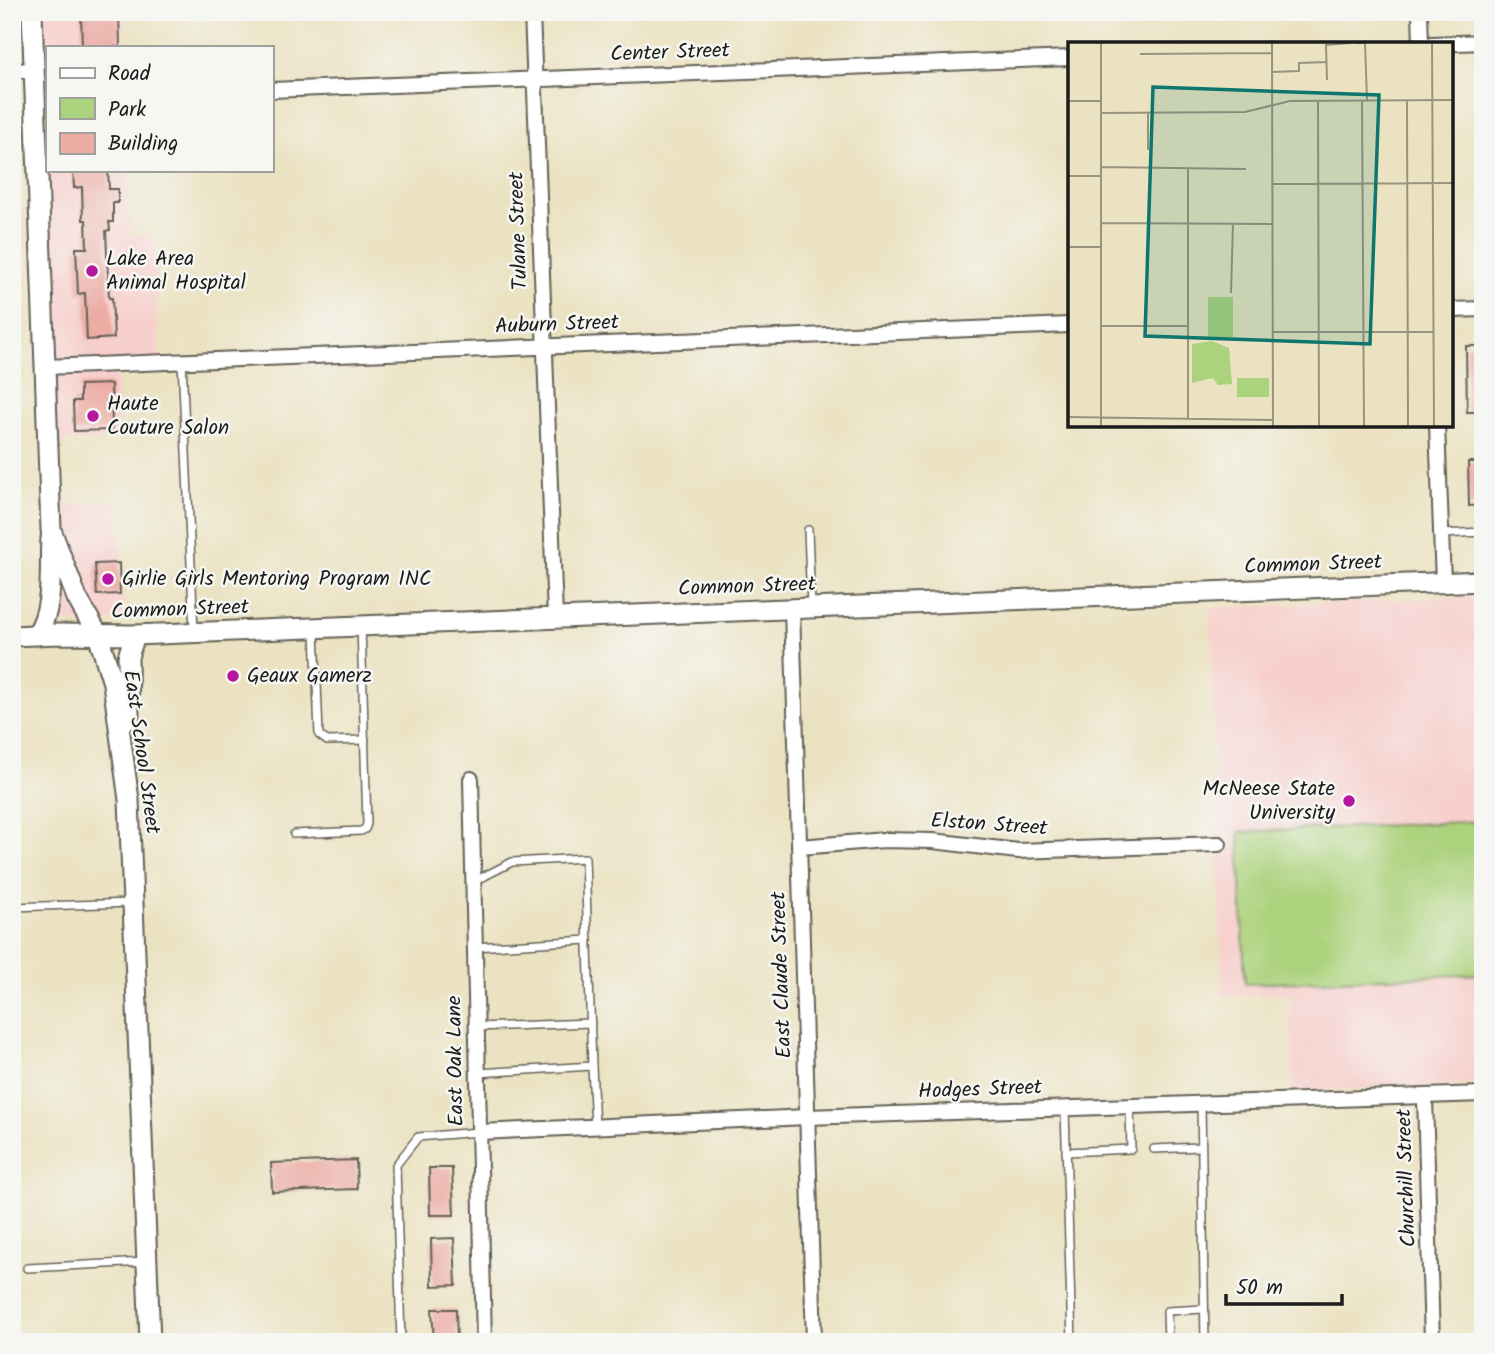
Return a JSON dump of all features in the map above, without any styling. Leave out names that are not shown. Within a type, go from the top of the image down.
[{"type":"street","name":"East School Street","points":[[32,12],[35,70],[41,100],[51,530],[77,598],[98,635],[113,682],[129,800],[150,1342]]},
{"type":"street","name":"Tulane Street","points":[[532,12],[555,617]]},
{"type":"street","points":[[1420,12],[1421,42]]},
{"type":"street","points":[[1453,43],[1483,42]]},
{"type":"street","name":"Center Street","points":[[273,90],[1068,58]]},
{"type":"street","points":[[12,71],[35,70]]},
{"type":"street","points":[[1453,310],[1483,309]]},
{"type":"street","name":"Auburn Street","points":[[46,367],[1068,325]]},
{"type":"street","points":[[1437,427],[1443,583]]},
{"type":"street","points":[[36,635],[44,624],[47,612],[51,530]]},
{"type":"street","name":"Common Street","points":[[12,636],[194,633],[1483,581]]},
{"type":"street","name":"East Claude Street","points":[[802,607],[800,847],[814,1342]]},
{"type":"street","points":[[129,800],[128,657],[135,635]]},
{"type":"street","name":"East Oak Lane","points":[[471,779],[484,1342]]},
{"type":"street","name":"Elston Street","points":[[800,847],[933,841],[1018,851],[1219,844]]},
{"type":"street","name":"Hodges Street","points":[[479,1132],[807,1117],[1483,1094]]},
{"type":"street","name":"Churchill Street","points":[[1425,1097],[1432,1342]]},
{"type":"lane","points":[[182,361],[194,633]]},
{"type":"lane","points":[[802,607],[808,530]]},
{"type":"lane","points":[[1441,534],[1483,532]]},
{"type":"lane","points":[[294,834],[361,831],[367,824],[361,626]]},
{"type":"lane","points":[[315,628],[319,735],[327,741],[365,740]]},
{"type":"lane","points":[[473,882],[512,862],[585,858],[595,1127]]},
{"type":"lane","points":[[12,907],[133,903]]},
{"type":"lane","points":[[475,947],[588,940]]},
{"type":"lane","points":[[476,1027],[590,1023]]},
{"type":"lane","points":[[478,1073],[592,1066]]},
{"type":"lane","points":[[1201,1104],[1205,1342]]},
{"type":"lane","points":[[1066,1152],[1131,1149],[1130,1107]]},
{"type":"lane","points":[[1065,1109],[1072,1342]]},
{"type":"lane","points":[[401,1342],[396,1165],[418,1136],[479,1132]]},
{"type":"lane","points":[[1154,1149],[1200,1147]]},
{"type":"lane","points":[[27,1268],[147,1262]]},
{"type":"lane","points":[[1168,1342],[1167,1311],[1204,1309]]},
{"type":"shaded area","points":[[44,12],[123,12],[124,46],[46,46],[46,86]]},
{"type":"shaded area","points":[[49,172],[129,172],[131,234],[154,234],[160,372],[118,374],[119,439],[58,441]]},
{"type":"shaded area","points":[[118,503],[124,621],[65,623],[61,505]]},
{"type":"shaded area","name":"McNeese State University","points":[[1483,596],[1483,1084],[1293,1092],[1290,994],[1222,996],[1210,608]]},
{"type":"green space","points":[[1482,821],[1483,974],[1245,984],[1239,832]]},
{"type":"building","points":[[81,12],[119,12],[120,46],[82,46]]},
{"type":"building","points":[[73,172],[108,172],[109,189],[118,189],[118,203],[113,203],[113,222],[109,222],[110,230],[106,231],[114,338],[87,340],[85,293],[78,294],[76,248],[87,248],[86,220],[83,220],[82,187],[74,188]]},
{"type":"building","points":[[1466,346],[1483,346],[1481,412],[1467,412]]},
{"type":"building","name":"Haute Couture Salon","points":[[111,384],[112,430],[74,431],[73,401],[80,401],[80,385]]},
{"type":"building","points":[[1468,462],[1483,462],[1483,505],[1469,506]]},
{"type":"building","name":"Girlie Girls Mentoring Program INC","points":[[119,563],[120,594],[97,595],[95,564]]},
{"type":"building","points":[[356,1160],[357,1189],[272,1192],[271,1163]]},
{"type":"building","points":[[429,1168],[452,1168],[454,1215],[430,1215]]},
{"type":"building","points":[[454,1238],[456,1285],[432,1286],[431,1239]]},
{"type":"building","points":[[432,1309],[456,1309],[457,1342],[434,1342]]},
{"type":"place","name":"Lake Area Animal Hospital","points":[[92,271]]},
{"type":"place","name":"Haute Couture Salon","points":[[93,416]]},
{"type":"place","name":"Girlie Girls Mentoring Program INC","points":[[108,579]]},
{"type":"place","name":"Geaux Gamerz","points":[[233,676]]},
{"type":"place","name":"McNeese State University","points":[[1349,801]]}]
